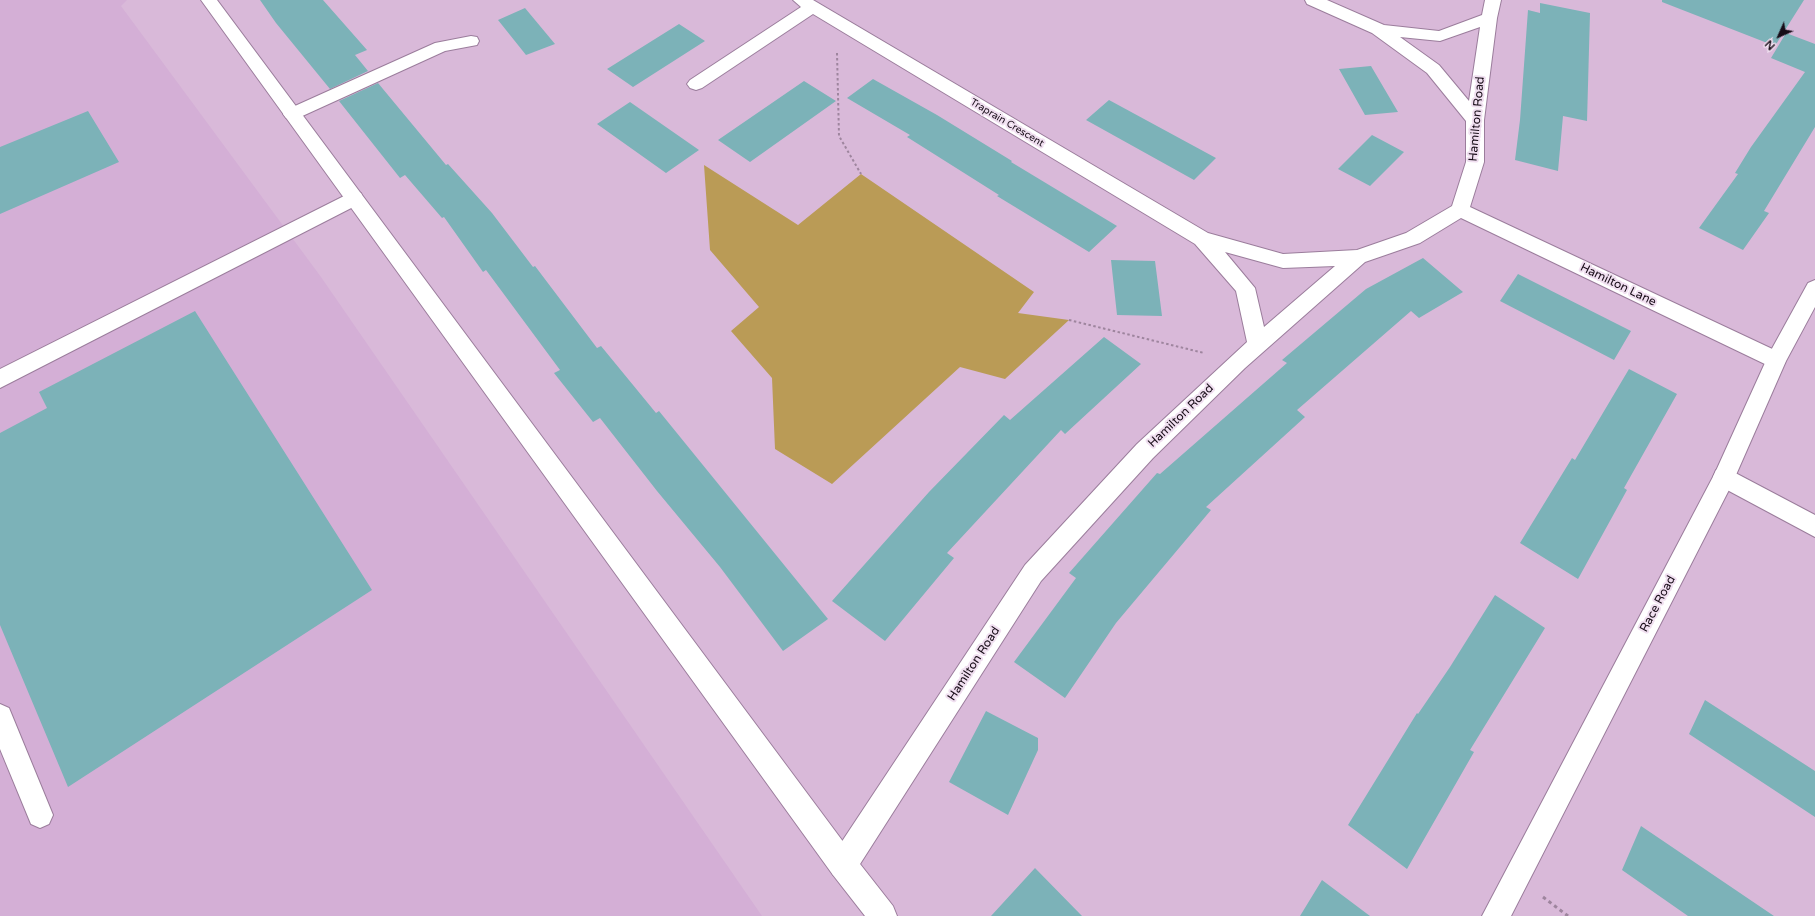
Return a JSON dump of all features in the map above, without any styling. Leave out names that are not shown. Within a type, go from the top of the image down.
[{"type":"street","points":[[209,0],[843,865],[883,916]]},
{"type":"street","points":[[1313,0],[1378,29],[1433,69],[1475,120]]},
{"type":"street","name":"Hamilton Road","points":[[843,865],[1033,573],[1145,451],[1238,362],[1358,257],[1413,238],[1460,210],[1475,162],[1475,120],[1489,18],[1493,0]]},
{"type":"street","name":"Traprain Crescent","points":[[696,84],[806,4],[1202,239],[1283,261],[1358,257]]},
{"type":"street","points":[[1378,29],[1440,36],[1489,18]]},
{"type":"street","points":[[292,114],[441,47],[471,41]]},
{"type":"street","points":[[0,379],[354,198]]},
{"type":"street","name":"Hamilton Lane","points":[[1460,210],[1776,360]]},
{"type":"street","name":"Traprain Crescent","points":[[1202,239],[1245,288],[1258,344]]},
{"type":"street","name":"Race Road","points":[[1496,916],[1724,477],[1776,360],[1815,288]]},
{"type":"street","points":[[1724,477],[1815,527]]},
{"type":"street","points":[[0,717],[40,815]]},
{"type":"path","points":[[836,21],[839,136],[861,174]]},
{"type":"path","points":[[1069,320],[1238,362]]},
{"type":"shaded area","points":[[0,0],[127,0],[121,6],[321,277],[762,916],[0,916]]},
{"type":"shaded area","points":[[704,165],[798,225],[861,174],[1034,292],[1018,313],[1069,320],[1005,379],[960,367],[832,484],[775,449],[772,378],[731,331],[759,307],[710,250]]},
{"type":"building","points":[[260,0],[323,0],[367,50],[355,55],[368,71],[330,89],[276,23]]},
{"type":"building","points":[[1662,0],[1804,0],[1775,46],[1662,2]]},
{"type":"building","points":[[1540,3],[1590,13],[1587,121],[1563,116],[1558,171],[1515,160],[1520,120],[1528,10],[1540,13]]},
{"type":"building","points":[[525,8],[555,44],[526,55],[498,20]]},
{"type":"building","points":[[679,24],[705,41],[633,87],[607,69]]},
{"type":"building","points":[[1786,33],[1815,44],[1815,127],[1764,211],[1769,213],[1743,250],[1699,228],[1738,174],[1735,173],[1751,147],[1805,72],[1771,58]]},
{"type":"building","points":[[1371,66],[1398,112],[1365,115],[1339,69]]},
{"type":"building","points":[[873,79],[937,115],[1117,226],[1089,252],[997,196],[999,195],[907,137],[910,135],[847,98]]},
{"type":"building","points":[[804,81],[836,101],[750,162],[718,140]]},
{"type":"building","points":[[378,83],[446,165],[448,164],[492,213],[533,267],[535,266],[597,348],[601,346],[656,413],[659,411],[828,619],[783,651],[720,567],[657,491],[600,418],[593,422],[554,373],[560,370],[486,270],[483,272],[444,217],[442,218],[405,175],[400,178],[339,101]]},
{"type":"building","points":[[1109,100],[1216,158],[1194,180],[1086,120]]},
{"type":"building","points":[[630,102],[699,150],[666,173],[597,124]]},
{"type":"building","points":[[88,111],[119,162],[0,214],[0,147]]},
{"type":"building","points":[[1372,135],[1404,152],[1370,186],[1338,169]]},
{"type":"building","points":[[1423,258],[1463,292],[1419,318],[1411,311],[1297,410],[1305,417],[1206,507],[1211,510],[1116,623],[1065,698],[1014,662],[1076,578],[1069,573],[1157,473],[1160,474],[1287,363],[1282,360],[1366,289]]},
{"type":"building","points":[[1111,260],[1155,261],[1162,316],[1117,315]]},
{"type":"building","points":[[1518,274],[1631,331],[1614,360],[1500,301]]},
{"type":"building","points":[[195,311],[372,590],[68,787],[0,625],[0,433],[47,408],[39,392]]},
{"type":"building","points":[[1104,337],[1141,364],[1065,434],[1061,430],[947,553],[954,558],[885,641],[832,601],[929,492],[1004,415],[1010,420]]},
{"type":"building","points":[[1629,369],[1677,394],[1624,488],[1627,490],[1578,579],[1520,543],[1572,458],[1575,460]]},
{"type":"building","points":[[1495,595],[1545,628],[1470,750],[1474,752],[1407,869],[1348,825],[1417,713],[1418,714],[1450,667]]},
{"type":"building","points":[[1705,700],[1815,771],[1815,817],[1689,734]]},
{"type":"building","points":[[986,711],[1038,738],[1038,750],[1008,815],[949,782]]},
{"type":"building","points":[[1641,826],[1774,916],[1688,916],[1622,870]]},
{"type":"building","points":[[1035,868],[1082,916],[991,916]]},
{"type":"building","points":[[1322,880],[1370,916],[1300,916]]}]
